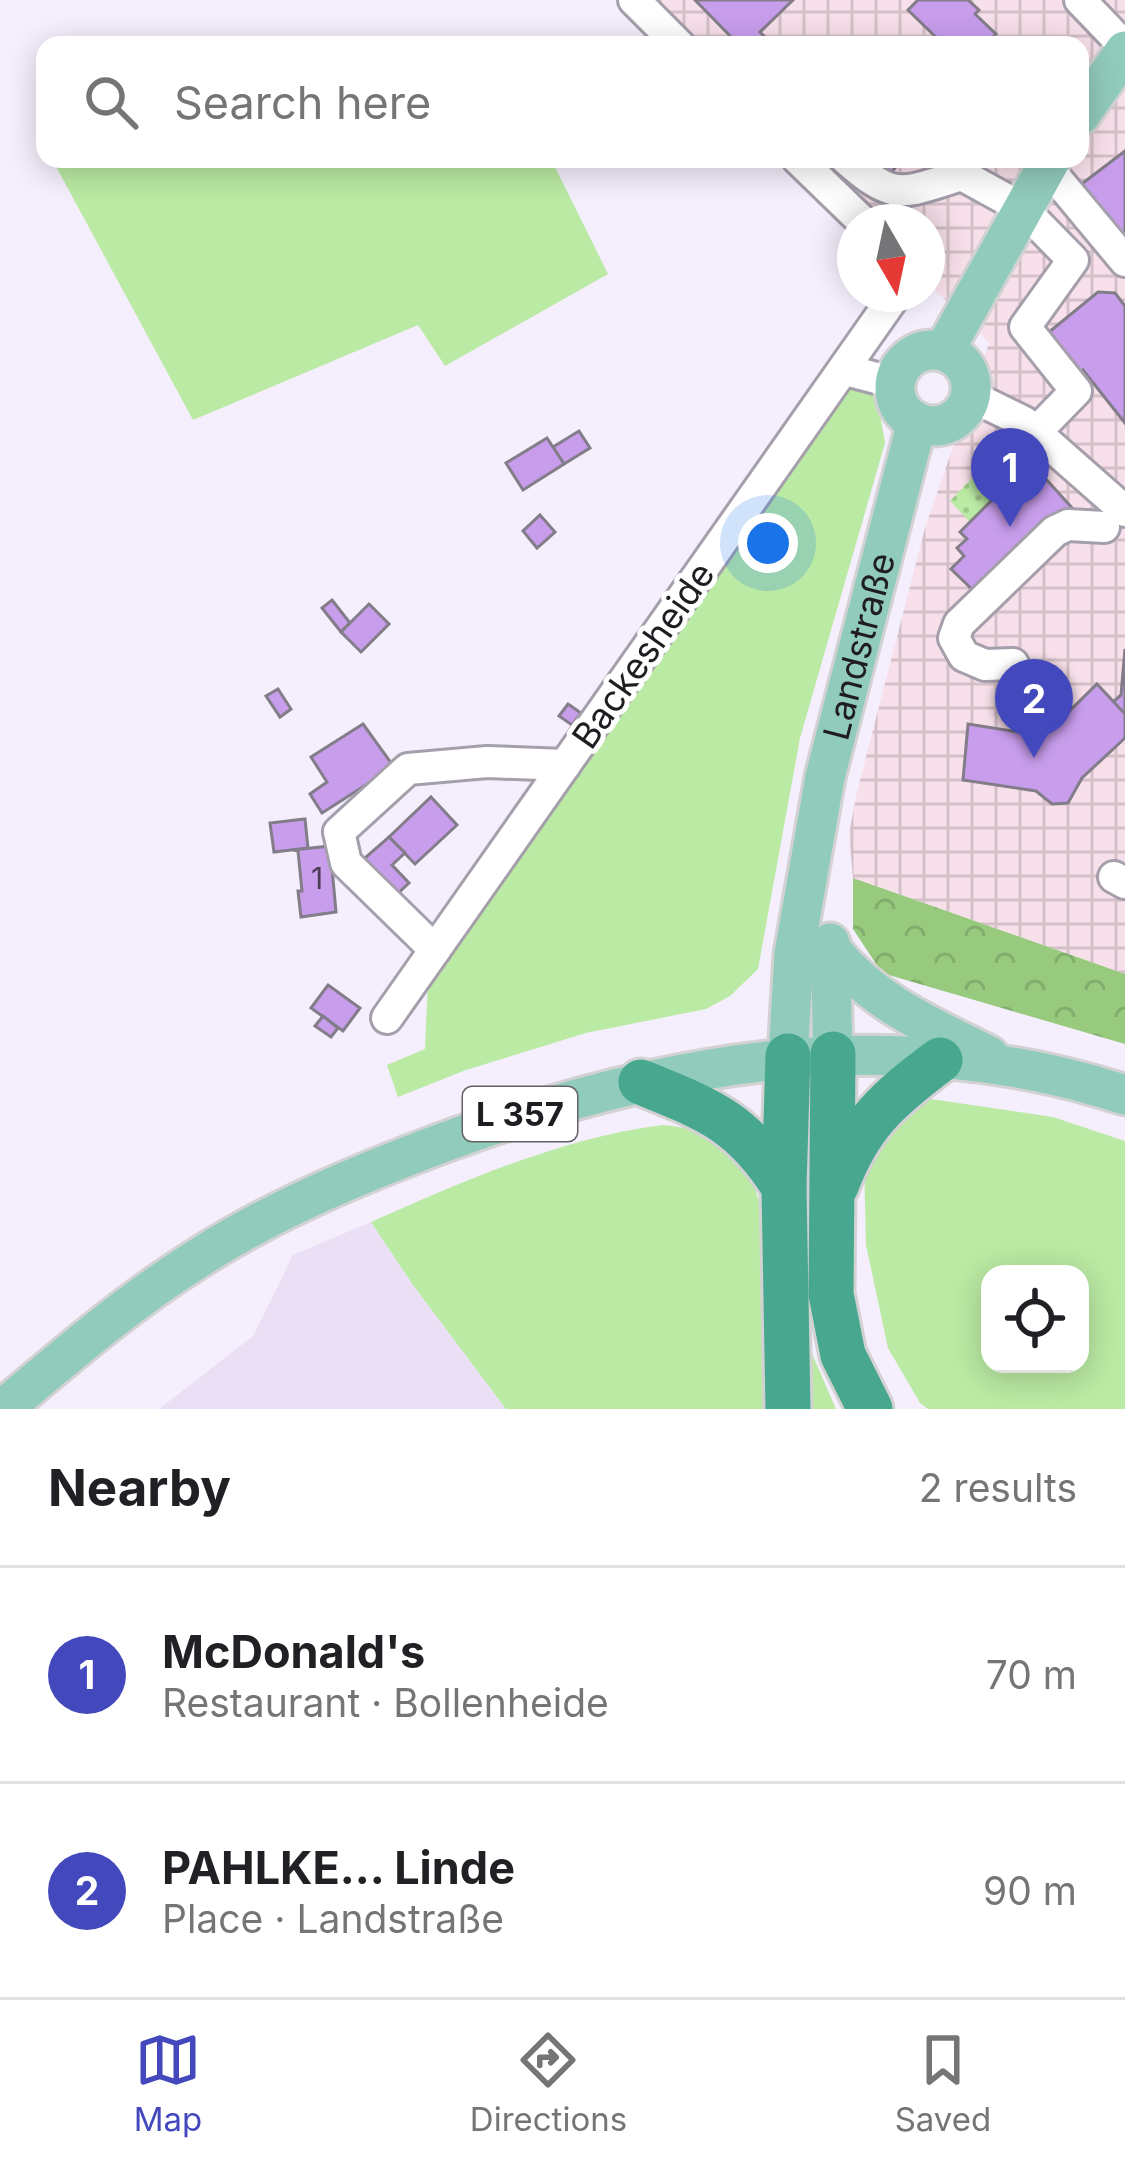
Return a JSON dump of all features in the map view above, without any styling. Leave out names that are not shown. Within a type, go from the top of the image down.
[{"type":"highway","points":[[833,1054],[831,1294],[843,1355],[870,1409]]},
{"type":"highway","points":[[788,1056],[784,1187],[788,1409]]},
{"type":"highway","points":[[831,1200],[848,1153],[869,1119],[940,1060]]},
{"type":"highway","points":[[641,1082],[705,1108],[748,1137],[784,1187]]},
{"type":"main road","points":[[1089,104],[1120,68]]},
{"type":"main road","points":[[944,350],[1046,168]]},
{"type":"main road","points":[[925,350],[944,350],[968,371],[970,396],[950,422],[934,426],[917,422],[902,410],[895,383],[908,358],[925,350]]},
{"type":"main road","name":"Landstraße","points":[[788,1056],[794,954],[835,730],[917,422]]},
{"type":"main road","name":"Landstraße","points":[[811,875],[833,952],[833,1054]]},
{"type":"main road","points":[[833,952],[887,1003],[1010,1067]]},
{"type":"main road","name":"L 357","points":[[3,1409],[112,1317],[258,1222],[343,1181],[490,1125],[641,1082],[788,1056],[833,1054],[1010,1067],[1125,1095]]},
{"type":"street","points":[[634,0],[670,36]]},
{"type":"street","points":[[1080,0],[1120,68]]},
{"type":"street","points":[[807,168],[844,204]]},
{"type":"street","points":[[856,168],[876,185],[903,193],[962,175],[1022,208],[1073,260],[1025,327],[1076,391],[1036,432]]},
{"type":"street","points":[[1053,168],[1125,261]]},
{"type":"street","name":"Backesheide","points":[[387,1018],[884,312]]},
{"type":"street","points":[[846,370],[895,383]]},
{"type":"street","points":[[970,396],[1036,432],[1114,519]]},
{"type":"street","points":[[1013,664],[985,665],[964,656],[954,638],[958,624],[1055,531],[1114,519]]},
{"type":"street","name":"Backesheide","points":[[435,950],[346,863],[339,832],[408,769],[487,762],[565,765]]},
{"type":"shaded area","points":[[651,0],[1125,0],[1125,974],[853,878],[849,834],[856,796],[925,528],[989,343],[945,300],[945,204],[852,204],[817,168],[1089,168],[1089,36],[688,36]]},
{"type":"shaded area","points":[[371,1222],[506,1409],[159,1409],[253,1336],[293,1255]]},
{"type":"green space","points":[[57,168],[555,168],[608,274],[445,366],[418,325],[193,420]]},
{"type":"green space","points":[[856,383],[876,392],[885,443],[800,738],[758,969],[730,996],[706,1009],[586,1033],[466,1070],[398,1097],[387,1065],[425,1049],[428,983],[824,415]]},
{"type":"green space","points":[[972,478],[993,499],[970,522],[950,501]]},
{"type":"green space","points":[[853,878],[1125,974],[1125,1044],[882,973],[853,929]]},
{"type":"green space","points":[[924,1098],[1053,1117],[1125,1141],[1125,1409],[928,1409],[920,1403],[888,1348],[866,1245],[864,1161],[894,1115]]},
{"type":"green space","points":[[662,1125],[696,1132],[724,1146],[753,1184],[759,1201],[766,1409],[506,1409],[371,1222],[550,1151]]},
{"type":"green space","points":[[807,1342],[836,1409],[810,1409]]},
{"type":"building","points":[[695,0],[793,0],[760,32],[764,36],[730,36]]},
{"type":"building","points":[[918,0],[968,0],[996,34],[935,36],[908,10]]},
{"type":"building","points":[[1125,151],[1125,244],[1079,186]]},
{"type":"building","points":[[1098,292],[1115,293],[1125,306],[1125,423],[1083,370],[1076,377],[1043,337]]},
{"type":"building","points":[[579,431],[590,448],[564,464],[553,447]]},
{"type":"building","points":[[547,438],[564,464],[523,490],[506,463]]},
{"type":"building","points":[[1025,456],[1074,510],[1004,576],[976,593],[951,569],[964,556],[957,548],[967,539],[960,532],[993,499],[986,492]]},
{"type":"building","points":[[540,515],[555,532],[537,548],[523,531]]},
{"type":"building","points":[[332,600],[350,623],[341,632],[322,608]]},
{"type":"building","points":[[369,604],[389,624],[361,652],[341,632]]},
{"type":"building","points":[[1125,649],[1125,714],[1113,702],[1121,695]]},
{"type":"building","points":[[1097,684],[1125,714],[1125,738],[1082,778],[1068,803],[1052,804],[1036,791],[963,780],[968,724],[1044,736]]},
{"type":"building","points":[[278,689],[291,709],[280,717],[266,696]]},
{"type":"building","points":[[568,704],[581,713],[572,725],[559,716]]},
{"type":"building","points":[[363,724],[394,767],[322,813],[310,794],[327,782],[311,757]]},
{"type":"building","points":[[431,797],[457,825],[415,864],[389,837]]},
{"type":"building","points":[[305,819],[308,848],[274,852],[270,823]]},
{"type":"building","points":[[389,837],[405,853],[392,865],[409,883],[393,898],[359,863]]},
{"type":"building","points":[[330,846],[336,912],[301,917],[298,851],[293,850]]},
{"type":"building","points":[[328,985],[360,1008],[343,1031],[311,1008]]},
{"type":"building","points":[[323,1016],[338,1028],[331,1037],[315,1026]]},
{"type":"place","name":"McDonald's","points":[[1010,527]]},
{"type":"place","name":"PAHLKE... Linde","points":[[1034,758]]}]
